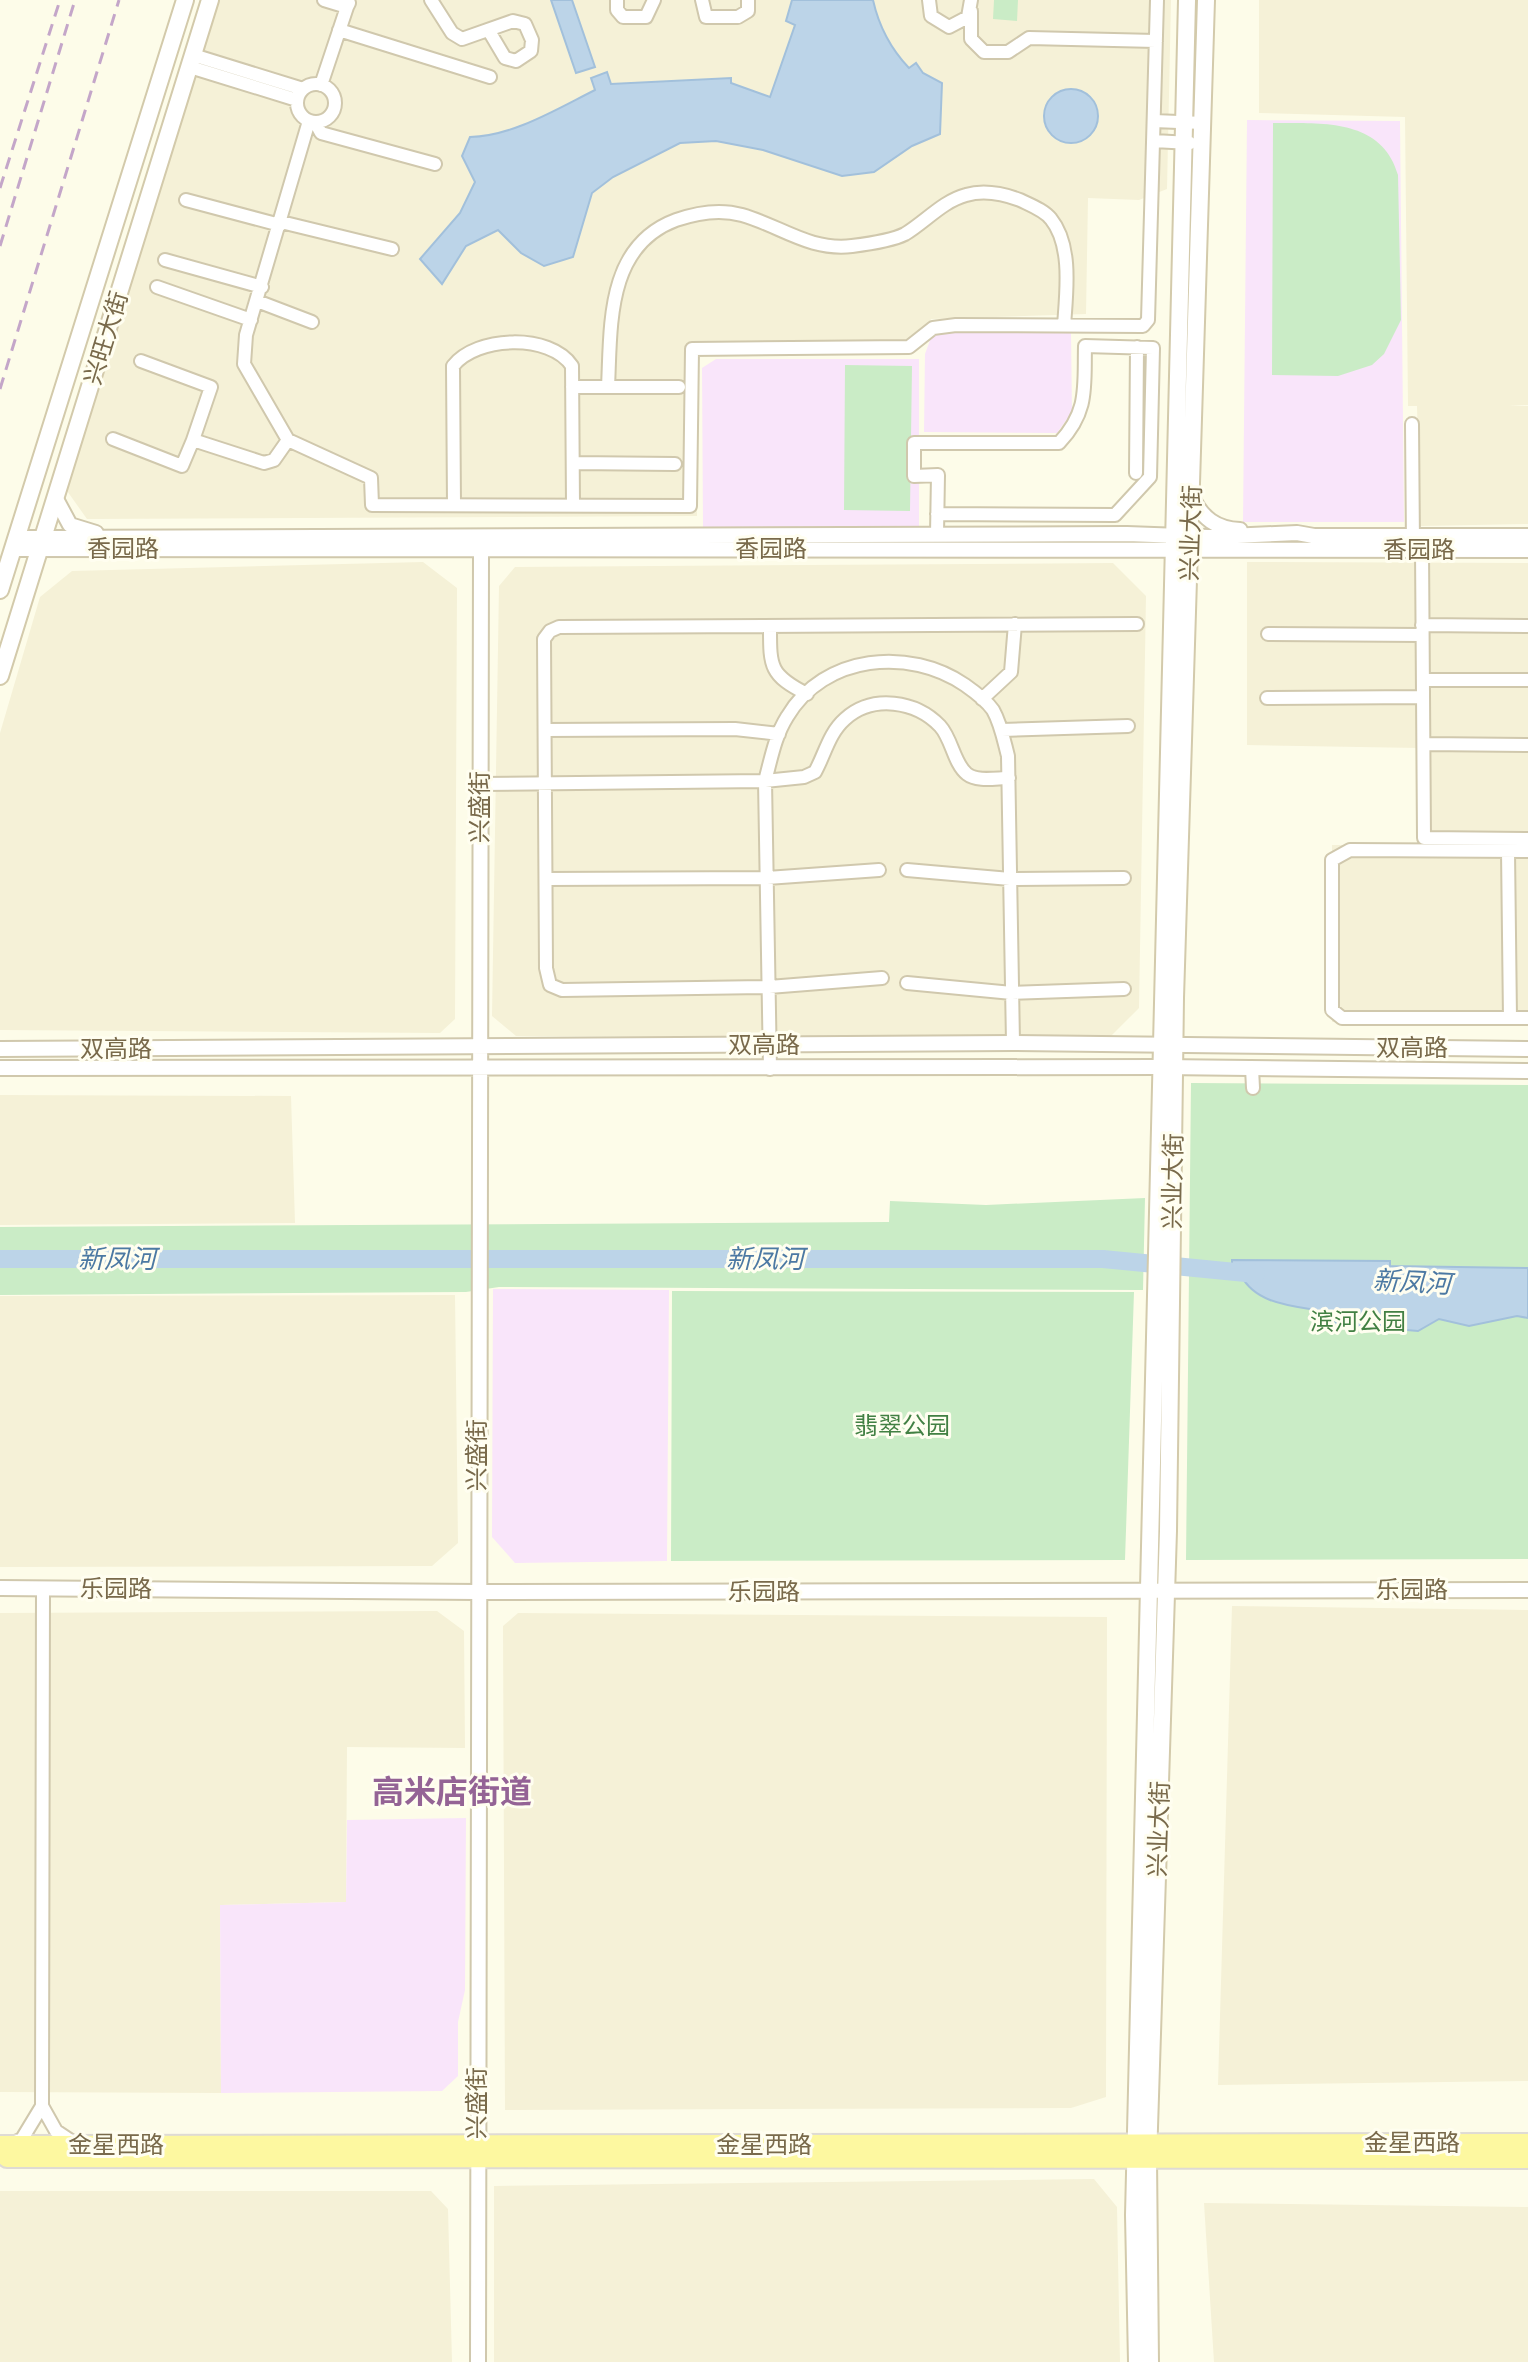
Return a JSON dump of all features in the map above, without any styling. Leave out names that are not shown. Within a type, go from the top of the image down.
[{"type":"main road","name":"兴旺大街","points":[[0,590],[185,0]]},
{"type":"main road","name":"兴旺大街","points":[[0,676],[210,0]]},
{"type":"main road","name":"兴业大街","points":[[1150,2362],[1142,2152],[1166,1591],[1168,1047],[1182,543],[1187,0]]},
{"type":"main road","name":"兴业大街","points":[[1182,543],[1192,497],[1206,0]]},
{"type":"main road","name":"兴业大街","points":[[1137,2362],[1149,1591],[1165,1279]]},
{"type":"main road","name":"金星西路","points":[[1142,2152],[1528,2143]]},
{"type":"main road","name":"金星西路","points":[[3,2149],[77,2145],[477,2152]]},
{"type":"main road","name":"金星西路","points":[[3,2149],[1142,2152],[1528,2159]]},
{"type":"street","points":[[191,61],[300,95],[321,85],[348,4],[324,0]]},
{"type":"street","points":[[431,0],[452,33],[462,39],[489,31]]},
{"type":"street","points":[[617,0],[623,17],[646,17],[654,0]]},
{"type":"street","points":[[702,0],[706,17],[738,17],[748,11],[748,0]]},
{"type":"street","points":[[929,0],[931,16],[942,25],[963,23],[971,5]]},
{"type":"street","points":[[312,121],[246,335],[244,364],[288,440],[371,478],[372,505],[690,506],[692,349],[909,347],[933,328],[1143,326],[1148,320],[1157,0]]},
{"type":"street","points":[[971,5],[971,39],[984,52],[1008,52],[1029,38],[1156,41]]},
{"type":"street","points":[[339,30],[490,77]]},
{"type":"street","points":[[312,121],[327,119],[335,103],[331,92],[321,85]]},
{"type":"street","points":[[300,95],[300,113],[312,121],[321,133],[435,164]]},
{"type":"street","points":[[1154,121],[1203,123]]},
{"type":"street","points":[[1154,141],[1202,144]]},
{"type":"street","points":[[608,387],[612,312],[626,258],[638,244],[668,223],[713,212],[740,214],[811,243],[850,247],[903,235],[948,203],[966,195],[1011,197],[1051,219],[1062,246],[1064,326]]},
{"type":"street","points":[[186,200],[392,249]]},
{"type":"street","points":[[165,260],[262,287]]},
{"type":"street","points":[[157,287],[251,320]]},
{"type":"street","points":[[257,301],[312,322]]},
{"type":"street","points":[[454,505],[453,366],[460,357],[499,344],[523,343],[548,348],[566,357],[572,366],[573,505]]},
{"type":"street","points":[[937,514],[1115,515],[1150,477],[1153,348],[1085,346],[1083,406],[1074,427],[1059,443],[914,443],[914,476],[938,475],[937,514],[937,534]]},
{"type":"street","points":[[1136,473],[1137,347]]},
{"type":"street","points":[[113,439],[182,466],[193,440],[211,387],[141,361]]},
{"type":"street","points":[[572,387],[679,387]]},
{"type":"street","points":[[1412,424],[1422,630],[1424,838],[1528,839]]},
{"type":"street","points":[[193,440],[264,463],[274,460],[288,440]]},
{"type":"street","points":[[573,463],[675,464]]},
{"type":"street","points":[[1192,497],[1198,509],[1213,524],[1260,533]]},
{"type":"street","points":[[56,499],[70,525],[100,535]]},
{"type":"street","name":"香园路","points":[[42,544],[100,535],[937,534],[1182,543],[1260,533],[1528,550]]},
{"type":"street","name":"香园路","points":[[15,543],[481,549],[1182,543],[1416,545],[1528,536]]},
{"type":"street","name":"兴盛街","points":[[478,2362],[477,1232],[481,549]]},
{"type":"street","points":[[982,699],[1011,672],[1015,624]]},
{"type":"street","points":[[882,978],[769,987],[562,990],[550,985],[546,968],[544,639],[550,631],[559,627],[1137,624]]},
{"type":"street","points":[[770,626],[772,669],[782,681],[807,694]]},
{"type":"street","points":[[1268,634],[1528,626]]},
{"type":"street","points":[[770,1069],[765,781],[787,715],[807,694],[834,674],[890,659],[940,669],[992,708],[1002,730],[1009,778],[1013,1043]]},
{"type":"street","points":[[1423,680],[1528,680]]},
{"type":"street","points":[[1267,698],[1423,697]]},
{"type":"street","points":[[480,784],[765,781],[804,777],[815,772],[827,743],[846,718],[869,706],[895,702],[922,712],[941,727],[964,773],[975,778],[1009,778]]},
{"type":"street","points":[[1002,730],[1128,726]]},
{"type":"street","points":[[545,730],[735,729],[779,734]]},
{"type":"street","points":[[1424,744],[1528,745]]},
{"type":"street","points":[[1528,851],[1350,850],[1332,860],[1332,1010],[1342,1018],[1528,1018]]},
{"type":"street","points":[[1508,851],[1510,1018]]},
{"type":"street","points":[[546,879],[767,878],[879,870]]},
{"type":"street","points":[[907,870],[1010,879],[1124,878]]},
{"type":"street","points":[[907,983],[1012,993],[1124,989]]},
{"type":"street","name":"双高路","points":[[2,1049],[1013,1043],[1528,1049]]},
{"type":"street","name":"双高路","points":[[0,1068],[479,1070],[1168,1067],[1528,1071]]},
{"type":"street","points":[[1252,1068],[1253,1088]]},
{"type":"street","name":"乐园路","points":[[0,1588],[477,1592],[1528,1590]]},
{"type":"street","points":[[43,1588],[42,2106],[56,2131],[77,2145]]},
{"type":"street","points":[[3,2149],[22,2139],[42,2106]]},
{"type":"shaded area","points":[[216,0],[1171,0],[1167,189],[1139,200],[1088,198],[1086,314],[931,319],[916,350],[698,353],[697,516],[87,519],[65,488]]},
{"type":"shaded area","points":[[1259,0],[1528,0],[1528,405],[1509,405],[1528,406],[1528,524],[1420,526],[1417,406],[1408,406],[1405,117],[1259,113]]},
{"type":"shaded area","points":[[1247,120],[1400,121],[1404,522],[1243,522]]},
{"type":"shaded area","points":[[933,332],[1071,333],[1072,412],[1057,433],[924,432],[925,354]]},
{"type":"shaded area","points":[[716,359],[919,359],[919,527],[703,527],[702,368]]},
{"type":"shaded area","points":[[423,562],[457,588],[455,1019],[440,1033],[0,1030],[0,733],[40,597],[72,571]]},
{"type":"shaded area","points":[[1247,562],[1528,563],[1528,1022],[1332,1022],[1332,845],[1419,845],[1419,748],[1247,745]]},
{"type":"shaded area","points":[[1113,563],[1146,596],[1139,1008],[1109,1038],[516,1036],[492,1016],[499,586],[515,567]]},
{"type":"shaded area","points":[[0,1095],[291,1096],[295,1223],[0,1225]]},
{"type":"shaded area","points":[[493,1289],[669,1290],[667,1561],[515,1563],[492,1537]]},
{"type":"shaded area","points":[[455,1295],[458,1543],[432,1566],[0,1567],[0,1296]]},
{"type":"shaded area","points":[[1232,1606],[1528,1610],[1528,2081],[1218,2085]]},
{"type":"shaded area","points":[[437,1611],[464,1631],[465,1748],[347,1747],[346,1902],[220,1905],[221,2093],[0,2092],[0,1613]]},
{"type":"shaded area","points":[[518,1613],[1107,1617],[1106,2097],[1071,2108],[505,2110],[503,1626]]},
{"type":"shaded area","points":[[466,1818],[465,1990],[458,2022],[458,2076],[442,2091],[221,2093],[220,1905],[346,1902],[347,1820]]},
{"type":"shaded area","points":[[1094,2179],[1117,2207],[1120,2362],[494,2362],[494,2186]]},
{"type":"shaded area","points":[[0,2191],[431,2191],[448,2209],[452,2362],[0,2362]]},
{"type":"shaded area","points":[[1204,2203],[1528,2207],[1528,2362],[1214,2362]]},
{"type":"green space","points":[[994,0],[1018,0],[1017,21],[993,19]]},
{"type":"green space","points":[[1273,123],[1329,124],[1364,133],[1390,156],[1398,175],[1401,320],[1384,354],[1372,365],[1338,376],[1272,375]]},
{"type":"green space","points":[[845,365],[912,366],[910,511],[844,510]]},
{"type":"green space","name":"滨河公园","points":[[1191,1083],[1528,1085],[1528,1559],[1186,1560]]},
{"type":"green space","points":[[1145,1198],[1143,1290],[499,1287],[466,1292],[0,1295],[0,1227],[889,1222],[890,1201],[986,1205]]},
{"type":"green space","name":"翡翠公园","points":[[672,1291],[1134,1292],[1125,1560],[671,1561]]},
{"type":"water","points":[[551,0],[572,0],[595,67],[576,73]]},
{"type":"water","points":[[792,0],[873,0],[886,37],[902,60],[909,68],[916,63],[923,73],[942,83],[940,134],[912,146],[874,172],[842,176],[763,150],[716,141],[680,143],[613,177],[592,193],[573,257],[544,266],[521,253],[498,230],[466,246],[442,284],[420,259],[460,213],[475,182],[462,156],[470,137],[502,132],[550,113],[595,90],[591,78],[607,72],[611,84],[731,78],[731,83],[770,97],[795,25],[786,21]]},
{"type":"water","points":[[1071,89],[1090,97],[1098,116],[1090,135],[1071,143],[1052,135],[1044,116],[1052,97]]},
{"type":"water","points":[[1232,1260],[1390,1261],[1390,1266],[1528,1268],[1528,1318],[1517,1316],[1469,1326],[1439,1319],[1418,1331],[1337,1324],[1327,1312],[1279,1303],[1257,1293],[1241,1275],[1232,1275]]},
{"type":"waterway","name":"新凤河","points":[[0,1259],[1103,1259],[1256,1274]]},
{"type":"railway","points":[[0,188],[60,0]]},
{"type":"railway","points":[[0,246],[75,0]]},
{"type":"railway","points":[[0,389],[119,0]]},
{"type":"district","name":"高米店街道","points":[[452,1792]]}]
